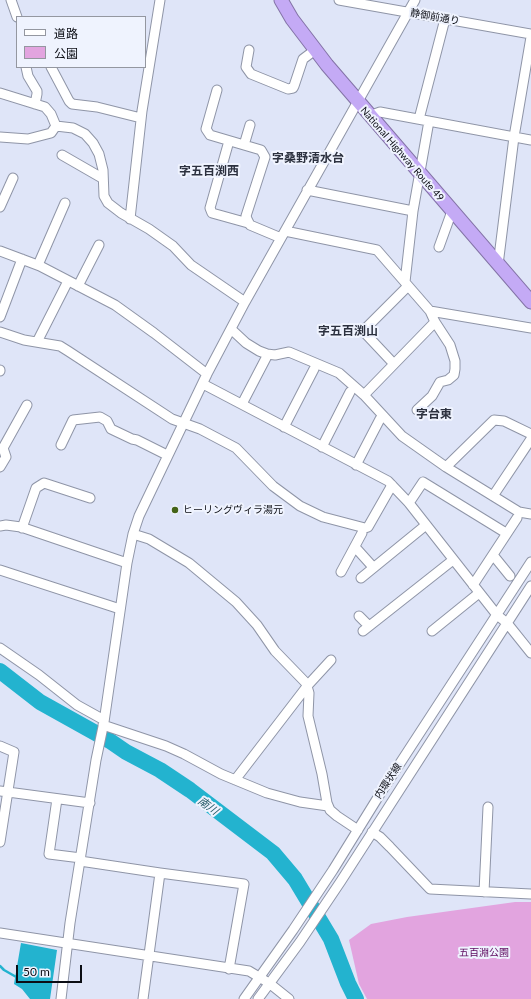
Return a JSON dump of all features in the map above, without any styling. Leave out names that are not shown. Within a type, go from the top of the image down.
[{"type":"highway","name":"National Highway Route 49","points":[[281,0],[292,19],[326,66],[531,302]]},
{"type":"street","points":[[11,0],[17,16]]},
{"type":"street","points":[[130,219],[141,118],[160,0]]},
{"type":"street","name":"静御前通り","points":[[344,0],[531,34]]},
{"type":"street","points":[[61,999],[68,943],[104,723],[127,563],[133,534],[142,509],[167,455],[245,302],[415,0]]},
{"type":"street","points":[[419,119],[445,19]]},
{"type":"street","points":[[498,265],[514,138],[531,37]]},
{"type":"street","points":[[249,50],[246,67],[251,74],[288,89],[293,88],[294,86],[303,59],[315,50]]},
{"type":"street","points":[[26,68],[28,76],[38,94],[35,104]]},
{"type":"street","points":[[52,68],[72,104],[141,118]]},
{"type":"street","points":[[217,90],[206,129],[210,135],[261,150],[265,157],[246,216],[248,223]]},
{"type":"street","points":[[0,93],[45,107],[51,114],[56,126]]},
{"type":"street","points":[[369,116],[380,112],[531,140]]},
{"type":"street","points":[[394,364],[363,331],[406,284],[413,211],[429,121]]},
{"type":"street","points":[[244,145],[250,125]]},
{"type":"street","points":[[0,137],[28,139],[52,133],[56,126]]},
{"type":"street","points":[[56,126],[73,128],[89,138],[99,154],[103,170],[102,178],[104,196],[116,210],[173,246],[191,265],[245,302]]},
{"type":"street","points":[[229,141],[210,204],[210,210],[212,213],[283,234],[377,250],[430,311],[435,322],[450,345],[455,361],[455,369],[454,375],[448,380],[440,382],[432,396],[417,410]]},
{"type":"street","points":[[62,155],[102,178]]},
{"type":"street","points":[[0,207],[13,178]]},
{"type":"street","points":[[307,190],[413,211]]},
{"type":"street","points":[[38,266],[65,203]]},
{"type":"street","points":[[439,247],[452,211]]},
{"type":"street","points":[[78,286],[99,245]]},
{"type":"street","points":[[0,251],[38,266],[115,305],[207,374]]},
{"type":"street","points":[[0,317],[22,259]]},
{"type":"street","points":[[37,342],[68,281]]},
{"type":"street","points":[[430,311],[531,328]]},
{"type":"street","points":[[364,394],[435,322]]},
{"type":"street","points":[[231,329],[246,343],[263,353],[275,355],[289,352],[339,373],[364,394],[402,436],[446,467],[519,512],[531,514]]},
{"type":"street","points":[[0,332],[18,338],[60,346],[172,419],[200,429],[236,448],[273,486],[300,506],[326,518],[365,528],[368,527],[392,485]]},
{"type":"street","points":[[242,404],[266,358]]},
{"type":"street","points":[[284,427],[314,369]]},
{"type":"street","points":[[203,384],[388,481],[409,503],[497,615],[507,623],[531,653]]},
{"type":"street","points":[[322,447],[350,392]]},
{"type":"street","points":[[0,467],[6,456],[3,448],[27,405]]},
{"type":"street","points":[[61,445],[73,420],[100,417],[107,420],[112,429],[132,440],[137,440],[167,455]]},
{"type":"street","points":[[356,465],[380,419]]},
{"type":"street","points":[[446,467],[494,420],[504,421],[531,434]]},
{"type":"street","points":[[493,496],[531,439]]},
{"type":"street","points":[[409,503],[423,482],[506,534]]},
{"type":"street","points":[[22,528],[36,488],[44,483],[90,498]]},
{"type":"street","points":[[473,585],[517,518]]},
{"type":"street","points":[[0,526],[6,525],[22,528],[127,563]]},
{"type":"street","points":[[361,578],[426,525]]},
{"type":"street","points":[[341,572],[362,533]]},
{"type":"street","points":[[133,534],[149,539],[189,563],[236,602],[257,625],[275,650],[308,685],[308,716],[328,806],[337,816],[358,830]]},
{"type":"street","points":[[354,547],[373,567]]},
{"type":"street","points":[[492,555],[510,576]]},
{"type":"street","points":[[359,616],[366,628],[453,560]]},
{"type":"street","name":"内環状線","points":[[244,999],[327,880],[380,794],[531,562]]},
{"type":"street","points":[[0,570],[120,609]]},
{"type":"street","name":"内環状線","points":[[258,999],[300,942],[334,891],[531,586]]},
{"type":"street","points":[[432,631],[480,593]]},
{"type":"street","points":[[0,648],[104,723],[166,746],[235,780],[276,796],[300,802],[328,806]]},
{"type":"street","points":[[235,780],[308,685],[331,660]]},
{"type":"street","points":[[0,746],[14,752],[4,792],[0,837]]},
{"type":"street","points":[[4,792],[90,803]]},
{"type":"street","points":[[57,798],[49,854],[160,873],[244,884],[229,969]]},
{"type":"street","points":[[484,892],[488,807]]},
{"type":"street","points":[[372,832],[380,837],[428,888],[531,894]]},
{"type":"street","points":[[143,999],[160,873]]},
{"type":"street","points":[[0,933],[249,971],[269,983],[289,999]]},
{"type":"green space","name":"五百淵公園","points":[[515,902],[531,902],[531,999],[367,999],[359,984],[349,940],[371,924],[407,917]]},
{"type":"water","points":[[21,943],[57,950],[50,999],[30,999],[22,989],[14,984]]},
{"type":"waterway","name":"南川","points":[[0,671],[40,702],[160,770],[190,790],[273,853],[295,879],[331,939],[348,983],[356,999]]},
{"type":"waterway","points":[[0,966],[18,978]]},
{"type":"place","name":"ヒーリングヴィラ湯元","points":[[175,510]]},
{"type":"district","name":"字桑野清水台","points":[[308,158]]},
{"type":"district","name":"字五百渕西","points":[[209,171]]},
{"type":"district","name":"字五百渕山","points":[[348,331]]},
{"type":"district","name":"字台東","points":[[434,414]]}]
